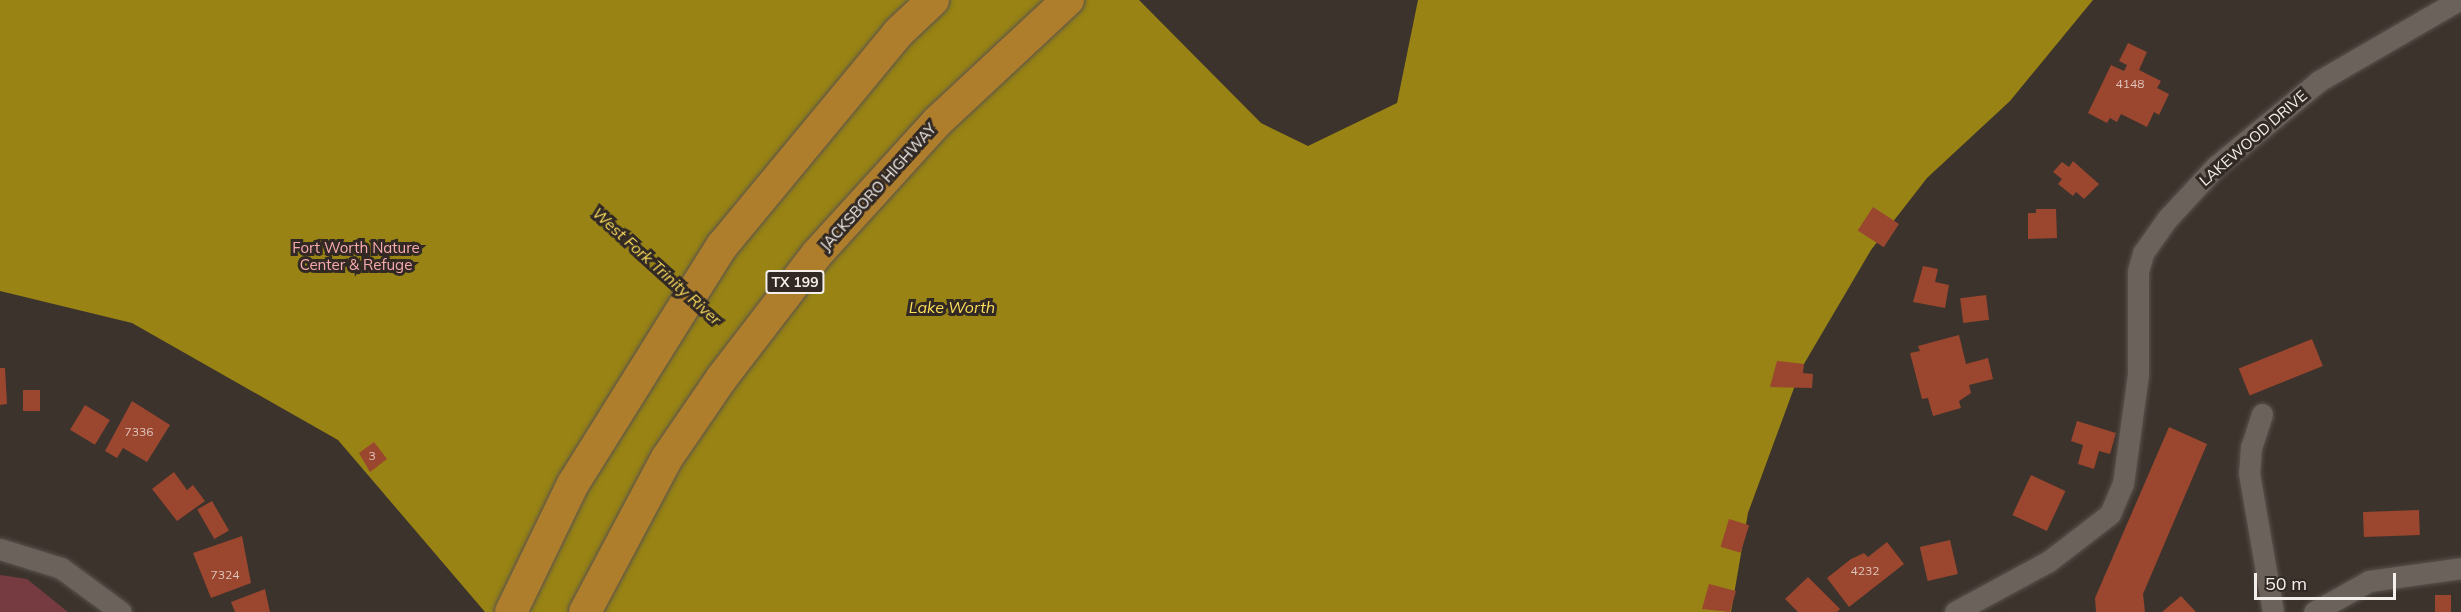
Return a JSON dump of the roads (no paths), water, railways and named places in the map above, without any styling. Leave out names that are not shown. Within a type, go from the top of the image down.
[{"type":"highway","points":[[511,612],[573,484],[722,246],[898,33],[933,0]]},
{"type":"highway","name":"JACKSBORO HIGHWAY","points":[[585,612],[667,458],[721,379],[817,254],[937,122],[1068,0]]},
{"type":"street","name":"LAKEWOOD DRIVE","points":[[1954,612],[2049,561],[2110,514],[2123,484],[2138,375],[2138,271],[2144,253],[2166,219],[2216,166],[2319,81],[2459,0]]},
{"type":"street","points":[[2262,414],[2251,447],[2250,473],[2256,533],[2273,612]]},
{"type":"street","points":[[0,549],[61,568],[121,612]]},
{"type":"street","points":[[2314,612],[2369,581],[2461,568]]},
{"type":"water","name":"Lake Worth","points":[[0,0],[1139,0],[1261,123],[1308,146],[1397,103],[1418,0],[2093,0],[2010,101],[1927,178],[1871,250],[1801,369],[1748,513],[1731,612],[485,612],[338,440],[132,323],[0,291]]},
{"type":"park label","name":"Fort Worth Nature Center & Refuge","points":[[356,256]]},
{"type":"water label","name":"West Fork Trinity River","points":[[657,266]]}]
